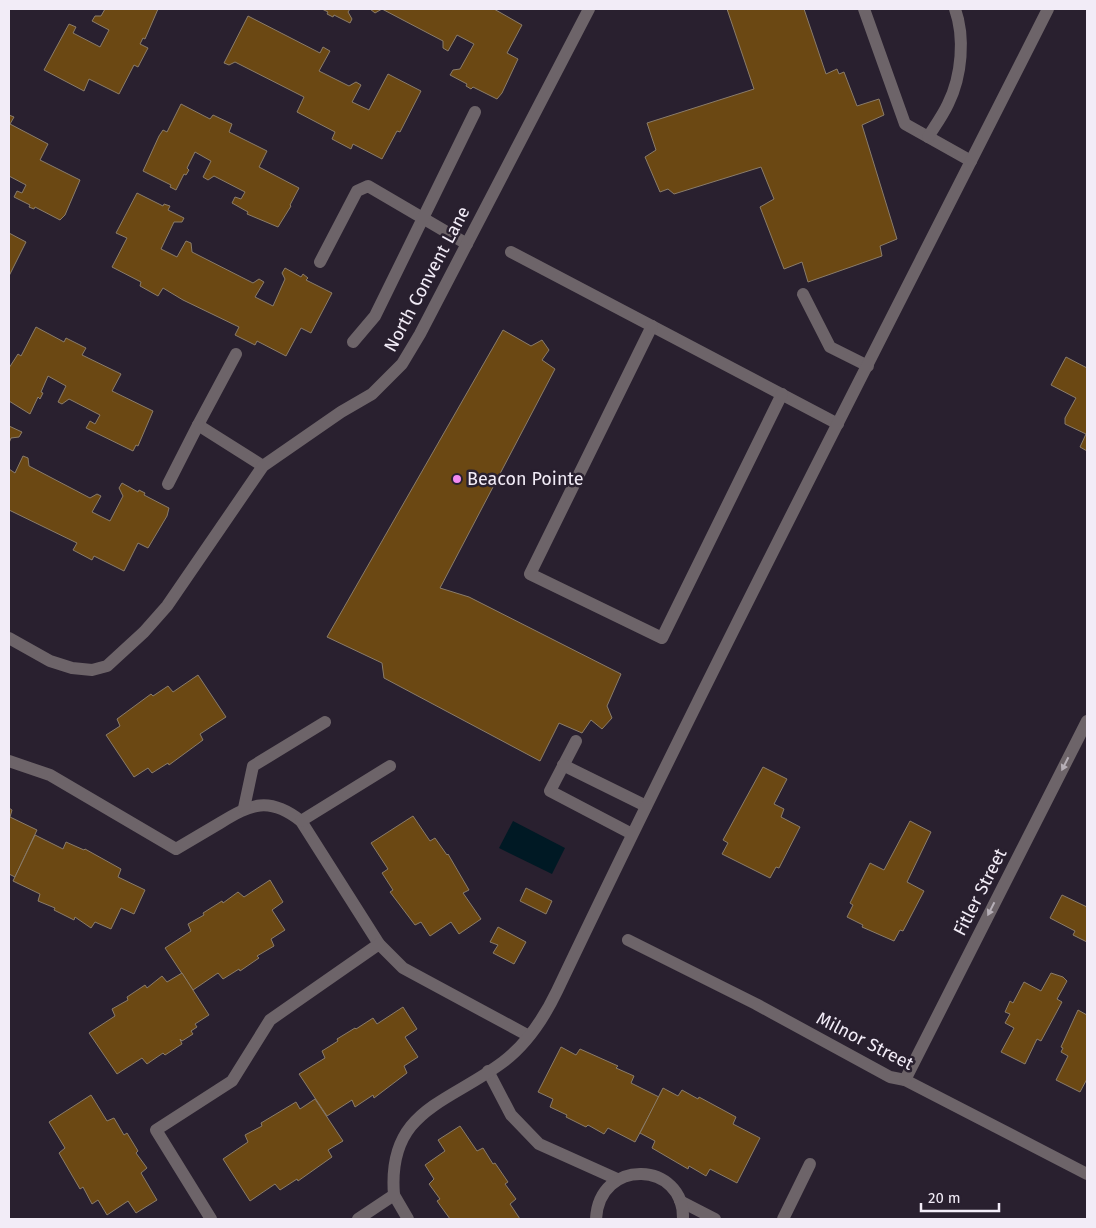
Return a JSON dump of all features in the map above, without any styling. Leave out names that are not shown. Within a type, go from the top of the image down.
[{"type":"street","name":"North Convent Lane","points":[[9,638],[50,661],[72,668],[92,670],[107,666],[144,632],[167,606],[263,466],[341,412],[372,394],[390,378],[402,364],[420,334],[589,9]]},
{"type":"street","points":[[864,9],[905,124],[971,161]]},
{"type":"street","points":[[928,137],[949,102],[960,63],[960,23],[955,9]]},
{"type":"street","points":[[408,1219],[394,1195],[392,1170],[397,1146],[411,1125],[429,1109],[505,1060],[543,1021],[632,834],[1048,9]]},
{"type":"street","points":[[353,342],[375,316],[475,112]]},
{"type":"street","points":[[320,262],[357,191],[368,186],[467,244]]},
{"type":"street","points":[[511,252],[838,424]]},
{"type":"street","points":[[803,294],[830,347],[868,366]]},
{"type":"street","points":[[652,326],[530,574],[662,638],[782,394]]},
{"type":"street","points":[[168,484],[236,354]]},
{"type":"street","points":[[198,425],[263,466]]},
{"type":"street","name":"Fitler Street","points":[[904,1080],[1087,721]]},
{"type":"street","points":[[244,808],[253,766],[325,722]]},
{"type":"street","points":[[576,741],[550,791],[632,834]]},
{"type":"street","points":[[9,761],[50,775],[176,849],[244,808],[259,804],[275,806],[289,811],[301,820],[379,944],[403,968],[528,1036]]},
{"type":"street","points":[[563,765],[646,806]]},
{"type":"street","points":[[301,820],[390,766]]},
{"type":"street","name":"Milnor Street","points":[[628,940],[756,1004],[890,1076],[904,1080],[1087,1174]]},
{"type":"street","points":[[211,1219],[156,1130],[232,1081],[270,1020],[379,944]]},
{"type":"street","points":[[488,1072],[511,1115],[539,1144],[617,1179]]},
{"type":"street","points":[[783,1219],[810,1164]]},
{"type":"street","points":[[596,1219],[600,1197],[607,1187],[617,1179],[641,1173],[654,1175],[669,1185],[680,1201],[683,1219]]},
{"type":"street","points":[[358,1219],[394,1195]]},
{"type":"street","points":[[680,1201],[715,1219]]},
{"type":"water","points":[[513,821],[565,848],[552,874],[499,848]]},
{"type":"building","points":[[105,9],[158,9],[145,39],[143,38],[140,44],[148,48],[138,67],[134,65],[119,94],[89,79],[84,91],[44,70],[69,24],[76,27],[73,33],[100,47],[109,30],[92,21],[95,16],[101,16]]},
{"type":"building","points":[[322,9],[350,9],[348,12],[352,19],[350,23],[334,15],[333,17],[327,14],[328,12]]},
{"type":"building","points":[[370,9],[382,9],[375,13]]},
{"type":"building","points":[[382,9],[494,9],[522,25],[507,53],[518,59],[502,93],[497,99],[473,87],[471,89],[466,86],[467,84],[450,75],[453,70],[460,69],[474,44],[457,35],[448,51],[443,48],[443,41]]},
{"type":"building","points":[[727,9],[804,9],[826,74],[837,69],[839,74],[844,72],[857,106],[879,99],[884,115],[862,125],[897,239],[880,246],[882,256],[808,282],[802,262],[784,269],[760,207],[774,199],[761,167],[674,194],[668,189],[660,192],[645,157],[656,150],[647,123],[754,89]]},
{"type":"building","points":[[248,16],[320,53],[323,47],[330,51],[319,71],[349,86],[356,82],[361,85],[352,102],[369,110],[388,74],[421,91],[400,132],[397,131],[382,159],[353,144],[351,149],[332,139],[335,132],[297,112],[304,97],[235,62],[229,65],[224,63]]},
{"type":"building","points":[[181,104],[210,119],[213,115],[232,124],[229,132],[267,151],[259,167],[299,188],[278,227],[247,214],[248,212],[232,203],[235,197],[241,199],[245,192],[214,176],[208,180],[203,177],[211,161],[195,152],[187,168],[189,170],[186,175],[184,174],[176,190],[170,187],[171,185],[143,171],[159,136],[163,130],[167,132]]},
{"type":"building","points":[[9,115],[14,117],[10,124],[48,144],[40,160],[80,180],[65,215],[60,220],[35,207],[34,209],[29,207],[30,205],[14,197],[17,191],[22,193],[26,185],[9,176]]},
{"type":"building","points":[[137,193],[163,206],[164,204],[170,206],[168,210],[184,218],[182,222],[174,222],[161,249],[177,257],[186,241],[191,243],[192,252],[253,283],[259,279],[264,282],[255,297],[273,306],[285,279],[282,273],[285,268],[301,277],[303,274],[308,278],[306,280],[332,293],[311,333],[301,328],[286,356],[257,341],[255,345],[235,335],[239,327],[183,300],[163,288],[158,296],[140,286],[141,282],[112,267],[127,238],[116,233]]},
{"type":"building","points":[[9,233],[26,242],[9,276]]},
{"type":"building","points":[[36,327],[64,342],[66,338],[86,348],[82,355],[121,374],[112,391],[153,411],[138,446],[136,445],[133,451],[86,428],[90,421],[95,424],[100,415],[69,399],[62,404],[58,402],[66,386],[48,376],[41,392],[43,393],[40,399],[38,397],[30,414],[9,401],[9,368],[18,354],[21,356]]},
{"type":"building","name":"Beacon Pointe","points":[[503,330],[531,346],[542,340],[549,350],[542,360],[555,369],[440,588],[469,597],[621,674],[607,706],[612,718],[602,729],[591,720],[582,733],[559,723],[540,761],[384,678],[382,663],[327,637]]},
{"type":"building","points":[[1066,357],[1087,368],[1087,451],[1080,447],[1086,434],[1065,424],[1065,418],[1076,398],[1051,385]]},
{"type":"building","points":[[9,426],[22,432],[19,437],[11,438],[9,443]]},
{"type":"building","points":[[23,456],[28,458],[29,466],[90,498],[97,494],[101,496],[92,512],[110,521],[123,496],[119,488],[122,483],[138,492],[139,490],[145,493],[144,495],[169,508],[167,516],[148,548],[138,543],[124,571],[94,556],[92,560],[73,550],[77,543],[9,510],[9,469],[15,473]]},
{"type":"building","points":[[198,675],[226,717],[200,734],[203,740],[169,765],[168,763],[152,773],[148,768],[134,777],[106,735],[120,726],[117,719],[151,694],[153,696],[168,686],[173,692]]},
{"type":"building","points":[[763,767],[787,779],[774,804],[784,809],[781,817],[800,827],[779,868],[776,867],[770,878],[722,854],[728,843],[723,840]]},
{"type":"building","points":[[9,808],[12,810],[10,817],[37,830],[15,877],[9,874]]},
{"type":"building","points":[[413,816],[430,841],[435,838],[448,854],[469,890],[463,893],[481,919],[459,934],[451,922],[430,936],[421,922],[415,925],[390,892],[393,890],[382,873],[388,869],[371,843]]},
{"type":"building","points":[[910,821],[931,832],[907,882],[924,891],[903,931],[900,930],[894,941],[862,927],[863,925],[847,917],[853,905],[850,903],[870,863],[884,870]]},
{"type":"building","points":[[35,835],[63,849],[66,842],[85,849],[121,869],[118,877],[145,890],[134,914],[121,908],[111,929],[95,922],[91,928],[75,917],[74,920],[54,910],[55,908],[38,901],[40,894],[13,881]]},
{"type":"building","points":[[270,880],[283,902],[272,910],[285,930],[271,939],[274,946],[257,956],[259,958],[240,971],[239,969],[223,979],[218,973],[193,990],[165,948],[191,931],[188,924],[204,915],[203,913],[222,901],[223,903],[238,892],[244,897]]},
{"type":"building","points":[[526,888],[552,901],[546,914],[520,901]]},
{"type":"building","points":[[1062,895],[1087,907],[1087,942],[1073,935],[1075,931],[1050,918]]},
{"type":"building","points":[[498,927],[526,942],[514,964],[493,953],[498,945],[490,942]]},
{"type":"building","points":[[182,973],[209,1015],[195,1024],[197,1027],[191,1031],[193,1034],[182,1041],[180,1039],[182,1044],[165,1055],[163,1053],[147,1064],[142,1058],[117,1074],[89,1033],[115,1016],[112,1009],[128,1000],[127,997],[145,985],[147,988],[162,976],[167,982]]},
{"type":"building","points":[[1051,973],[1063,977],[1067,981],[1057,999],[1062,1002],[1041,1041],[1037,1039],[1025,1064],[1001,1052],[1014,1028],[1005,1023],[1010,1014],[1005,1012],[1010,1001],[1013,1003],[1024,982],[1041,991]]},
{"type":"building","points":[[403,1007],[417,1029],[405,1037],[418,1057],[404,1066],[407,1073],[374,1098],[373,1095],[355,1107],[352,1100],[327,1116],[299,1074],[325,1058],[322,1051],[338,1041],[337,1039],[373,1018],[377,1024]]},
{"type":"building","points":[[1078,1010],[1087,1015],[1087,1079],[1080,1092],[1056,1080],[1068,1056],[1061,1052],[1063,1048],[1061,1047]]},
{"type":"building","points":[[561,1047],[576,1055],[580,1049],[618,1066],[616,1068],[634,1076],[631,1083],[659,1097],[635,1142],[608,1128],[604,1134],[588,1125],[586,1127],[566,1117],[567,1115],[550,1107],[553,1099],[538,1092]]},
{"type":"building","points":[[663,1088],[678,1096],[682,1090],[698,1099],[699,1097],[736,1117],[733,1124],[760,1138],[737,1183],[710,1169],[706,1176],[689,1166],[688,1169],[652,1148],[655,1141],[640,1133]]},
{"type":"building","points":[[91,1095],[107,1121],[114,1118],[124,1135],[127,1133],[138,1151],[136,1153],[147,1168],[141,1173],[157,1200],[136,1213],[128,1201],[107,1215],[98,1200],[92,1204],[83,1187],[80,1189],[59,1153],[65,1148],[49,1122]]},
{"type":"building","points":[[315,1099],[343,1141],[328,1150],[332,1157],[298,1181],[297,1179],[280,1190],[275,1184],[250,1201],[223,1159],[248,1142],[245,1135],[262,1126],[261,1123],[296,1102],[300,1109]]},
{"type":"building","points":[[460,1126],[477,1151],[483,1148],[508,1182],[505,1184],[516,1199],[510,1204],[520,1219],[450,1219],[437,1201],[440,1199],[429,1184],[434,1179],[425,1165],[445,1151],[438,1140]]},
{"type":"place","name":"Beacon Pointe","points":[[457,479]]}]
